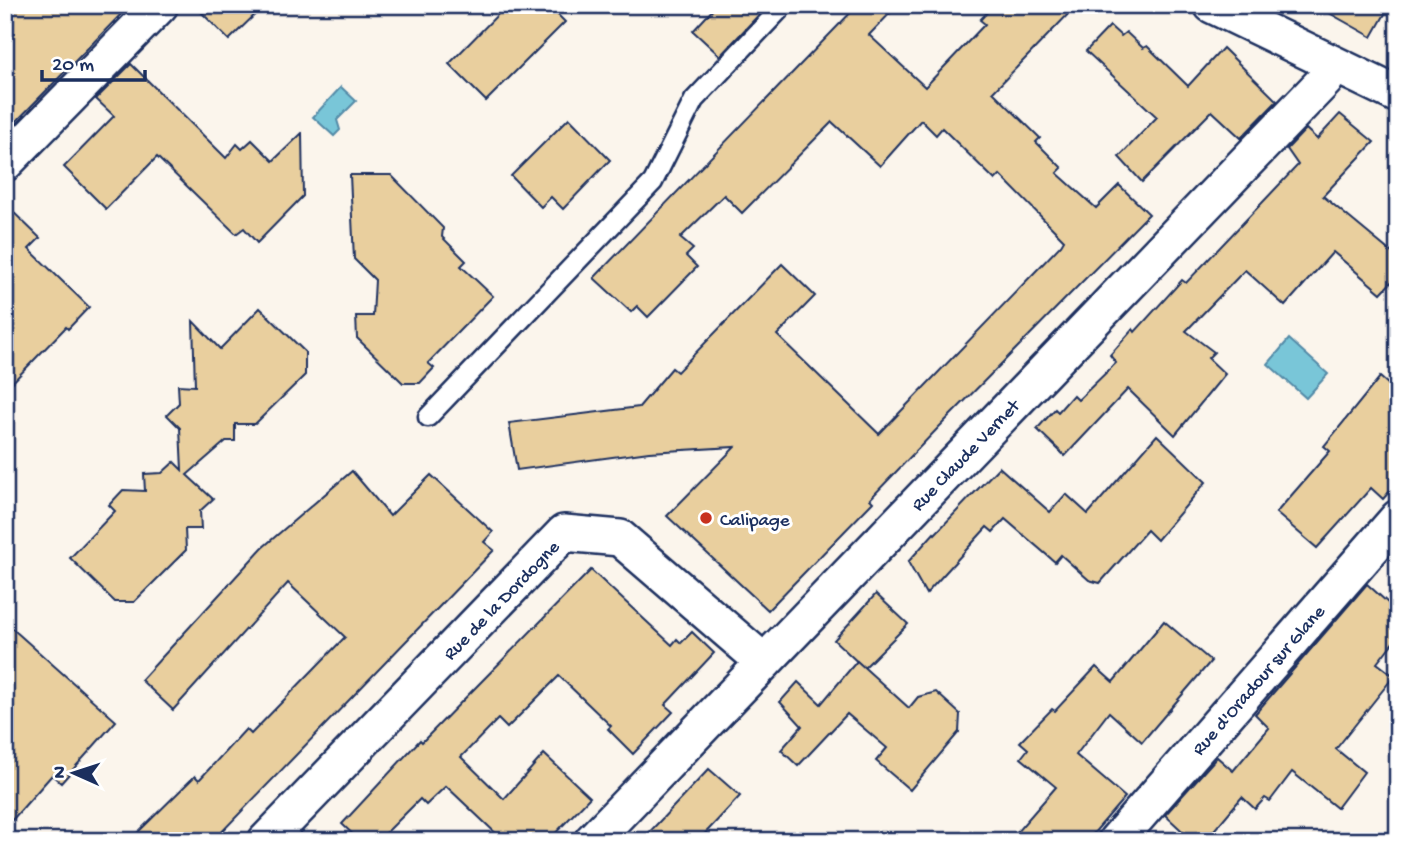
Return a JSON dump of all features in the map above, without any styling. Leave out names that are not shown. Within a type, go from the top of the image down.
[{"type":"street","points":[[5,163],[160,5]]},
{"type":"street","points":[[1212,5],[1398,95]]},
{"type":"street","name":"Rue Claude Vernet","points":[[592,841],[1325,80],[1334,66]]},
{"type":"street","name":"Rue d'Oradour sur Glane","points":[[1116,841],[1398,518]]},
{"type":"street","name":"Rue de la Dordogne","points":[[266,841],[564,533],[620,538],[764,662]]},
{"type":"lane","points":[[428,417],[653,182],[694,100],[784,5]]},
{"type":"water","points":[[341,87],[356,101],[337,120],[340,130],[334,136],[313,117]]},
{"type":"water","points":[[1289,339],[1328,374],[1306,398],[1268,364]]},
{"type":"building","points":[[5,5],[130,5],[5,133]]},
{"type":"building","points":[[194,5],[265,5],[229,40]]},
{"type":"building","points":[[507,5],[548,5],[565,22],[486,101],[449,64]]},
{"type":"building","points":[[717,5],[768,5],[720,56],[693,31]]},
{"type":"building","points":[[858,5],[898,5],[869,35],[925,87],[985,24],[980,20],[994,5],[1077,5],[993,92],[1040,138],[1036,142],[1062,168],[1057,173],[1096,208],[1119,185],[1149,214],[939,427],[870,499],[873,502],[768,610],[667,516],[735,447],[649,452],[517,470],[509,423],[639,407],[672,368],[677,372],[782,264],[815,296],[777,335],[879,434],[1061,245],[1064,240],[1000,175],[995,180],[942,128],[936,135],[921,120],[880,166],[832,122],[742,213],[724,195],[680,238],[693,249],[686,256],[697,267],[648,317],[637,306],[631,312],[594,278]]},
{"type":"building","points":[[1315,5],[1390,5],[1372,37]]},
{"type":"building","points":[[1110,26],[1121,36],[1126,32],[1143,48],[1147,46],[1188,86],[1223,48],[1277,101],[1241,138],[1212,111],[1142,182],[1119,157],[1157,117],[1086,51]]},
{"type":"building","points":[[131,64],[226,158],[237,144],[242,149],[252,140],[273,161],[302,133],[303,196],[257,243],[244,228],[236,234],[157,157],[106,209],[64,167],[114,116],[96,99]]},
{"type":"building","points":[[1340,114],[1374,142],[1323,196],[1398,258],[1398,275],[1381,293],[1333,252],[1285,306],[1245,270],[1186,331],[1214,352],[1208,358],[1225,374],[1175,435],[1128,389],[1065,456],[1037,429],[1055,409],[1058,412],[1073,395],[1078,400],[1116,363],[1110,355],[1133,329],[1135,332],[1182,280],[1186,283],[1298,165],[1287,149],[1306,129],[1317,139]]},
{"type":"building","points":[[569,118],[610,160],[563,209],[551,197],[541,207],[511,176]]},
{"type":"building","points":[[350,175],[391,175],[443,228],[442,237],[466,261],[461,266],[493,296],[428,363],[434,368],[420,383],[403,383],[357,338],[356,316],[373,316],[375,280],[354,259]]},
{"type":"building","points":[[5,204],[40,238],[29,249],[89,307],[5,390]]},
{"type":"building","points":[[260,308],[305,352],[305,375],[255,424],[235,424],[235,441],[226,441],[187,475],[213,499],[200,511],[201,529],[185,529],[186,550],[134,602],[115,602],[70,558],[115,511],[109,505],[123,490],[145,491],[144,474],[162,473],[174,462],[182,470],[180,428],[167,415],[179,403],[178,385],[195,386],[193,321],[220,349]]},
{"type":"building","points":[[1380,377],[1398,393],[1398,482],[1383,499],[1371,488],[1317,548],[1276,513],[1330,451],[1324,446]]},
{"type":"building","points":[[1157,435],[1206,482],[1157,540],[1147,530],[1100,583],[1089,580],[1061,555],[1055,562],[1005,519],[993,532],[987,527],[926,594],[908,562],[999,467],[1050,512],[1066,494],[1088,514]]},
{"type":"building","points":[[352,471],[390,516],[431,475],[493,532],[484,542],[494,550],[213,841],[129,841],[195,776],[199,780],[246,729],[251,734],[345,637],[288,583],[173,710],[141,680],[262,548]]},
{"type":"building","points":[[591,570],[672,645],[677,639],[681,643],[692,632],[714,653],[665,705],[673,712],[633,754],[608,729],[611,726],[559,676],[507,728],[498,719],[461,757],[504,799],[544,754],[590,797],[548,841],[504,841],[446,786],[426,805],[420,799],[378,841],[360,841],[342,824],[420,740],[422,742]]},
{"type":"building","points":[[1367,584],[1398,612],[1398,636],[1377,663],[1394,676],[1336,749],[1364,772],[1337,808],[1292,772],[1270,801],[1265,798],[1255,809],[1242,797],[1205,841],[1193,841],[1165,815],[1217,757],[1233,771],[1269,728],[1255,714]]},
{"type":"building","points":[[876,594],[908,624],[864,668],[834,640]]},
{"type":"building","points":[[1164,621],[1211,661],[1142,742],[1109,712],[1076,755],[1125,797],[1087,841],[1009,841],[1056,787],[1021,758],[1028,749],[1020,742],[1052,709],[1055,711],[1096,667],[1113,682]]},
{"type":"building","points":[[5,622],[116,721],[61,783],[52,775],[5,828]]},
{"type":"building","points":[[857,661],[909,708],[918,697],[936,692],[960,714],[959,732],[910,790],[876,761],[887,748],[847,714],[798,766],[781,750],[802,726],[780,702],[798,682],[821,704]]},
{"type":"building","points":[[709,769],[740,796],[698,841],[641,841]]},
{"type":"place","name":"Calipage","points":[[706,518]]}]
